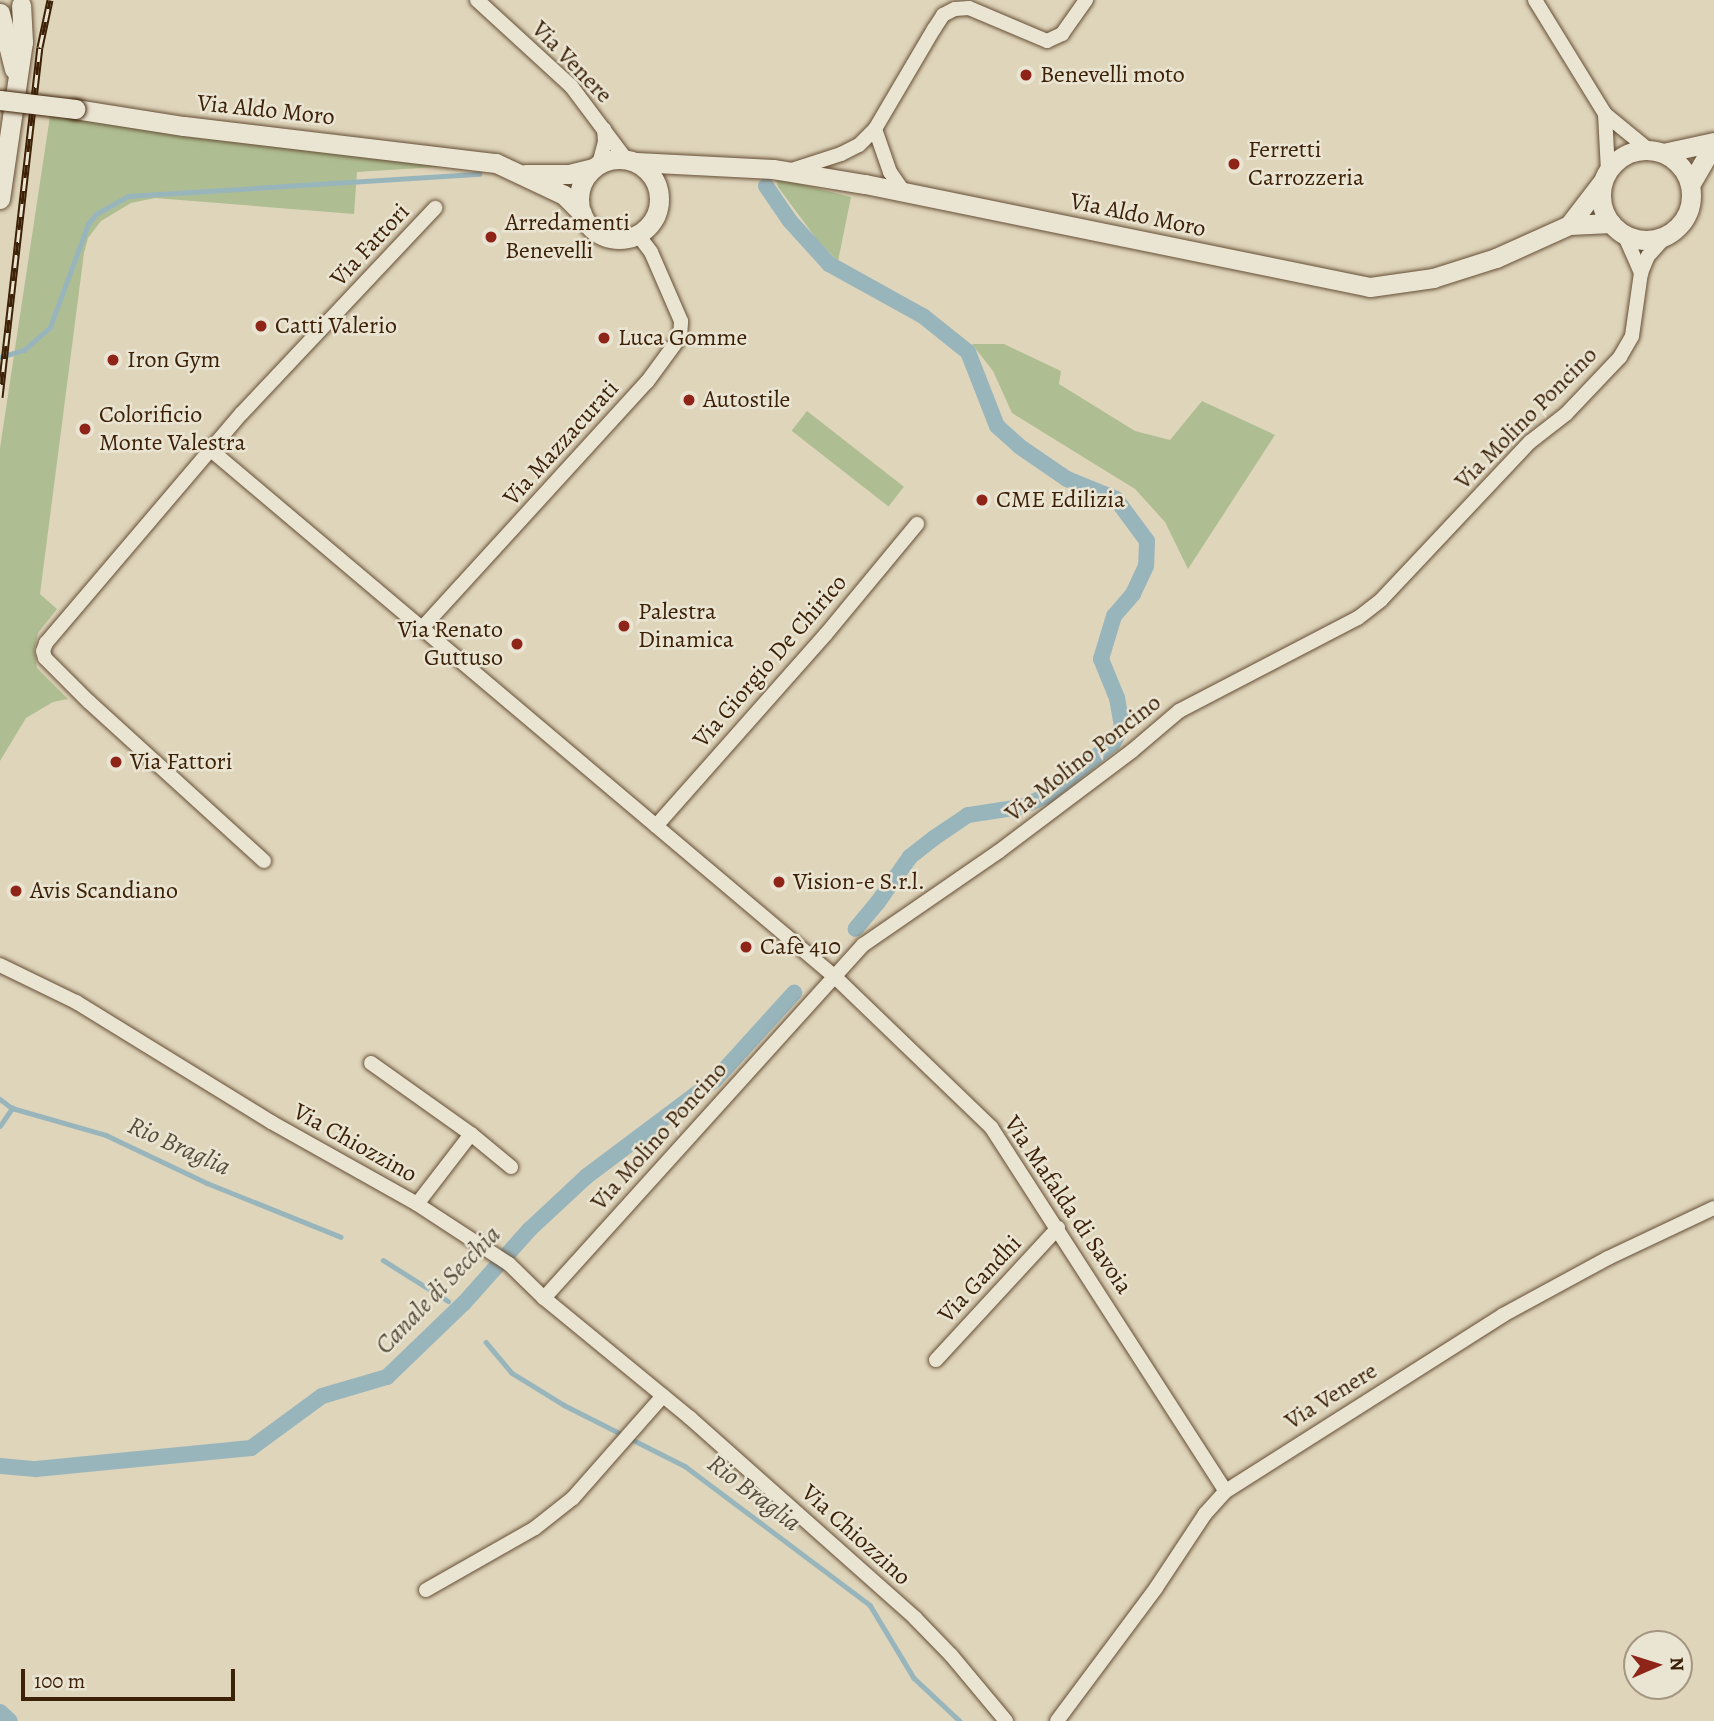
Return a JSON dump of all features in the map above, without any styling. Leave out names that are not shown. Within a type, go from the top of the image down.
[{"type":"main road","points":[[0,199],[23,42],[23,3],[0,13],[16,80]]},
{"type":"main road","name":"Via Aldo Moro","points":[[0,100],[496,163],[564,195],[582,213]]},
{"type":"main road","points":[[1714,143],[1690,185],[1689,208],[1677,227],[1668,234],[1646,240],[1617,229],[1601,200],[1605,177],[1626,155],[1714,143]]},
{"type":"main road","points":[[1656,151],[1677,163],[1690,185]]},
{"type":"main road","points":[[630,160],[653,177],[659,189],[656,215],[638,234],[625,239],[599,234],[582,213],[581,187],[596,166],[630,160]]},
{"type":"main road","name":"Via Aldo Moro","points":[[630,160],[688,166],[780,170],[904,192],[1370,287],[1433,278],[1496,258],[1569,225],[1605,177]]},
{"type":"main road","name":"Via Aldo Moro","points":[[524,174],[569,174],[596,166]]},
{"type":"main road","points":[[659,189],[672,175],[688,166]]},
{"type":"main road","name":"Via Aldo Moro","points":[[1569,225],[1617,229]]},
{"type":"street","name":"Via Venere","points":[[477,0],[571,86],[630,160]]},
{"type":"street","points":[[780,170],[841,154],[859,145],[876,129],[948,4],[969,8],[1047,41],[1062,34],[1086,0]]},
{"type":"street","points":[[1535,0],[1605,114],[1656,151]]},
{"type":"street","points":[[1605,114],[1605,177]]},
{"type":"street","name":"Via Venere","points":[[596,166],[605,142],[604,127]]},
{"type":"street","points":[[876,129],[890,172],[904,192]]},
{"type":"street","name":"Via Fattori","points":[[264,862],[89,702],[45,658],[43,650],[46,643],[242,413],[435,208]]},
{"type":"street","points":[[1617,229],[1641,273]]},
{"type":"street","name":"Via Mazzacurati","points":[[423,627],[647,382],[680,337],[681,321],[651,252],[638,234]]},
{"type":"street","name":"Via Molino Poncino","points":[[544,1298],[863,945],[998,852],[1132,751],[1179,711],[1358,618],[1381,600],[1530,442],[1566,414],[1620,357],[1632,337],[1641,273],[1648,256],[1668,234]]},
{"type":"street","points":[[212,451],[834,976]]},
{"type":"street","name":"Via Giorgio De Chirico","points":[[656,826],[826,634],[917,524]]},
{"type":"street","name":"Via Chiozzino","points":[[0,965],[76,1002],[271,1122],[417,1204],[509,1264],[544,1298],[663,1396],[915,1618],[951,1655],[1006,1721]]},
{"type":"street","name":"Via Mafalda di Savoia","points":[[834,976],[991,1127],[1226,1491]]},
{"type":"street","points":[[371,1063],[471,1134],[511,1167]]},
{"type":"street","points":[[417,1204],[471,1134]]},
{"type":"street","name":"Via Venere","points":[[1057,1721],[1156,1588],[1205,1514],[1226,1491],[1503,1315],[1608,1258],[1714,1208]]},
{"type":"street","name":"Via Gandhi","points":[[936,1360],[1058,1228]]},
{"type":"street","points":[[426,1590],[535,1528],[573,1498],[663,1396]]},
{"type":"green space","points":[[50,116],[453,166],[357,172],[354,214],[155,198],[131,203],[101,221],[88,238],[40,594],[57,609],[38,633],[34,650],[37,668],[68,699],[53,702],[26,718],[0,761],[0,448]]},
{"type":"green space","points":[[776,178],[851,197],[838,261],[818,241],[778,187]]},
{"type":"green space","points":[[972,344],[1004,344],[1061,371],[1059,384],[1135,431],[1170,440],[1202,401],[1275,435],[1188,569],[1165,522],[1135,489],[1012,413],[993,371]]},
{"type":"green space","points":[[807,411],[904,487],[889,506],[792,431]]},
{"type":"waterway","points":[[0,357],[24,350],[50,327],[88,224],[96,214],[128,196],[479,174]]},
{"type":"waterway","name":"Canale di Secchia","points":[[766,186],[790,221],[829,264],[923,316],[968,352],[997,426],[1019,446],[1067,479],[1116,499],[1147,541],[1146,566],[1133,594],[1114,616],[1101,659],[1117,698],[1122,727],[1113,743],[1046,796],[1021,807],[968,815],[934,838],[910,857],[855,929]]},
{"type":"waterway","name":"Canale di Secchia","points":[[0,1466],[36,1469],[251,1448],[322,1396],[387,1377],[464,1303],[529,1230],[587,1176],[715,1080],[794,993]]},
{"type":"waterway","name":"Rio Braglia","points":[[0,1099],[12,1108],[106,1135],[207,1183],[341,1237]]},
{"type":"waterway","points":[[0,1126],[12,1108]]},
{"type":"waterway","name":"Rio Braglia","points":[[383,1260],[448,1301]]},
{"type":"waterway","name":"Rio Braglia","points":[[486,1342],[512,1373],[564,1405],[685,1466],[870,1605],[914,1678],[960,1721]]},
{"type":"waterway","name":"Canale di Secchia","points":[[0,1712],[10,1721]]},
{"type":"railway","points":[[0,397],[40,47],[50,0]]},
{"type":"place","name":"Benevelli moto","points":[[1026,75]]},
{"type":"place","name":"Ferretti Carrozzeria","points":[[1234,164]]},
{"type":"place","name":"Arredamenti Benevelli","points":[[491,237]]},
{"type":"place","name":"Catti Valerio","points":[[261,326]]},
{"type":"place","name":"Luca Gomme","points":[[604,338]]},
{"type":"place","name":"Iron Gym","points":[[113,360]]},
{"type":"place","name":"Autostile","points":[[689,400]]},
{"type":"place","name":"Colorificio Monte Valestra","points":[[85,429]]},
{"type":"place","name":"CME Edilizia","points":[[982,500]]},
{"type":"place","name":"Palestra Dinamica","points":[[624,626]]},
{"type":"place","name":"Via Renato Guttuso","points":[[517,644]]},
{"type":"place","name":"Via Fattori","points":[[116,762]]},
{"type":"place","name":"Vision-e S.r.l.","points":[[779,882]]},
{"type":"place","name":"Avis Scandiano","points":[[16,891]]},
{"type":"place","name":"Cafè 410","points":[[746,947]]}]
